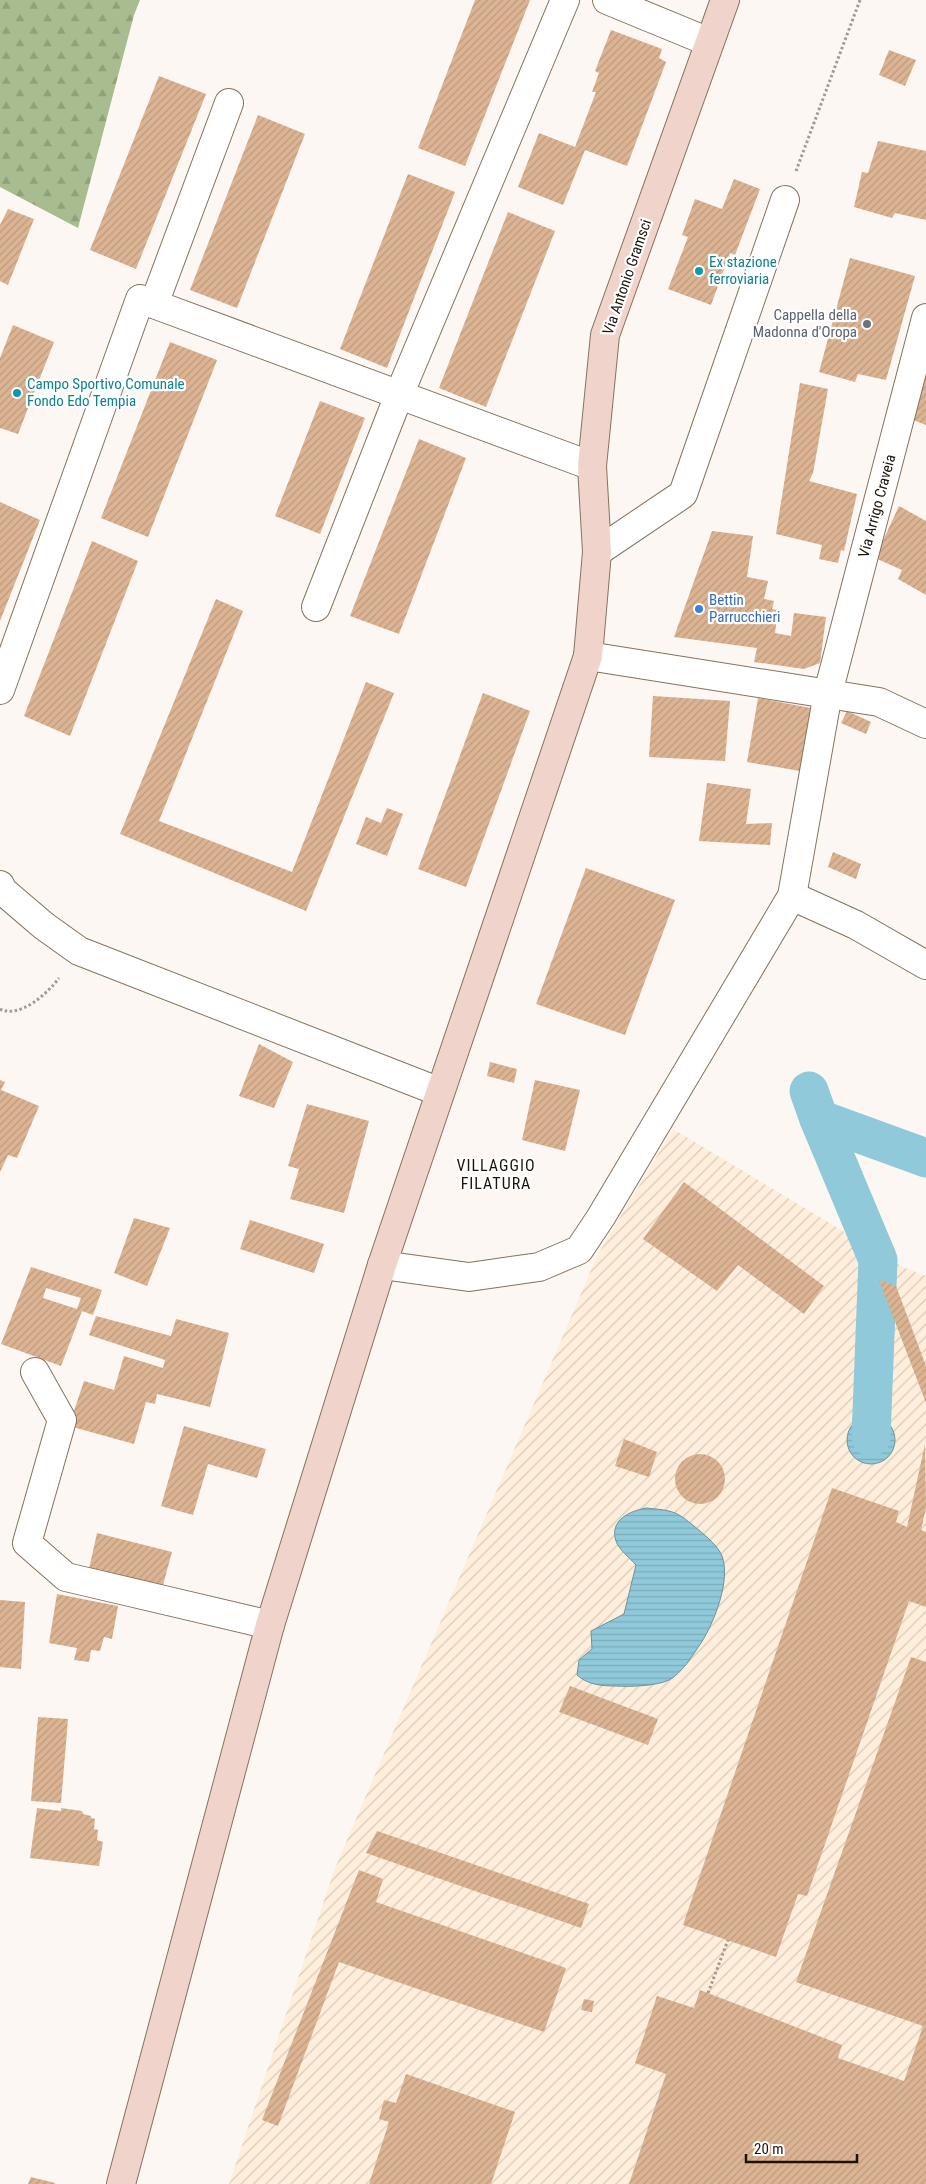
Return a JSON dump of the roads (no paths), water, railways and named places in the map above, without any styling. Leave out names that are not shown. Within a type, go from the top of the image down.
[{"type":"street","points":[[316,608],[400,394],[565,0]]},
{"type":"street","points":[[607,0],[709,42]]},
{"type":"street","name":"Via Antonio Gramsci","points":[[121,2184],[270,1625],[382,1265],[588,656],[597,552],[592,466],[605,335],[725,0]]},
{"type":"street","points":[[154,304],[229,103]]},
{"type":"street","points":[[597,552],[683,494],[785,200]]},
{"type":"street","points":[[0,690],[140,299],[592,466]]},
{"type":"street","name":"Via Arrigo Craveia","points":[[792,896],[828,693],[926,318]]},
{"type":"street","points":[[588,656],[879,702],[926,724]]},
{"type":"street","points":[[0,885],[3,891],[44,926],[79,951],[440,1092]]},
{"type":"street","points":[[382,1265],[469,1276],[538,1267],[578,1250],[601,1217],[792,896],[856,925],[926,965]]},
{"type":"street","points":[[35,1372],[62,1420],[27,1543],[66,1577],[270,1625]]},
{"type":"water","points":[[866,1416],[876,1416],[888,1423],[895,1435],[895,1445],[888,1457],[876,1464],[866,1464],[858,1460],[851,1453],[847,1445],[847,1435],[851,1427],[858,1420]]},
{"type":"water","points":[[646,1508],[675,1513],[692,1524],[718,1549],[724,1566],[723,1589],[720,1601],[706,1635],[691,1658],[674,1677],[664,1682],[650,1685],[606,1686],[590,1683],[577,1675],[579,1660],[592,1649],[591,1631],[624,1614],[636,1565],[617,1544],[615,1527],[628,1514]]},
{"type":"waterway","points":[[809,1091],[819,1119],[926,1158]]},
{"type":"waterway","points":[[819,1119],[878,1260],[871,1437]]},
{"type":"place","name":"Ex stazione ferroviaria","points":[[699,271]]},
{"type":"place","name":"Cappella della Madonna d'Oropa","points":[[867,324]]},
{"type":"place","name":"Campo Sportivo Comunale Fondo Edo Tempia","points":[[17,393]]},
{"type":"place","name":"Bettin Parrucchieri","points":[[699,609]]},
{"type":"district","name":"VILLAGGIO FILATURA","points":[[496,1174]]}]
